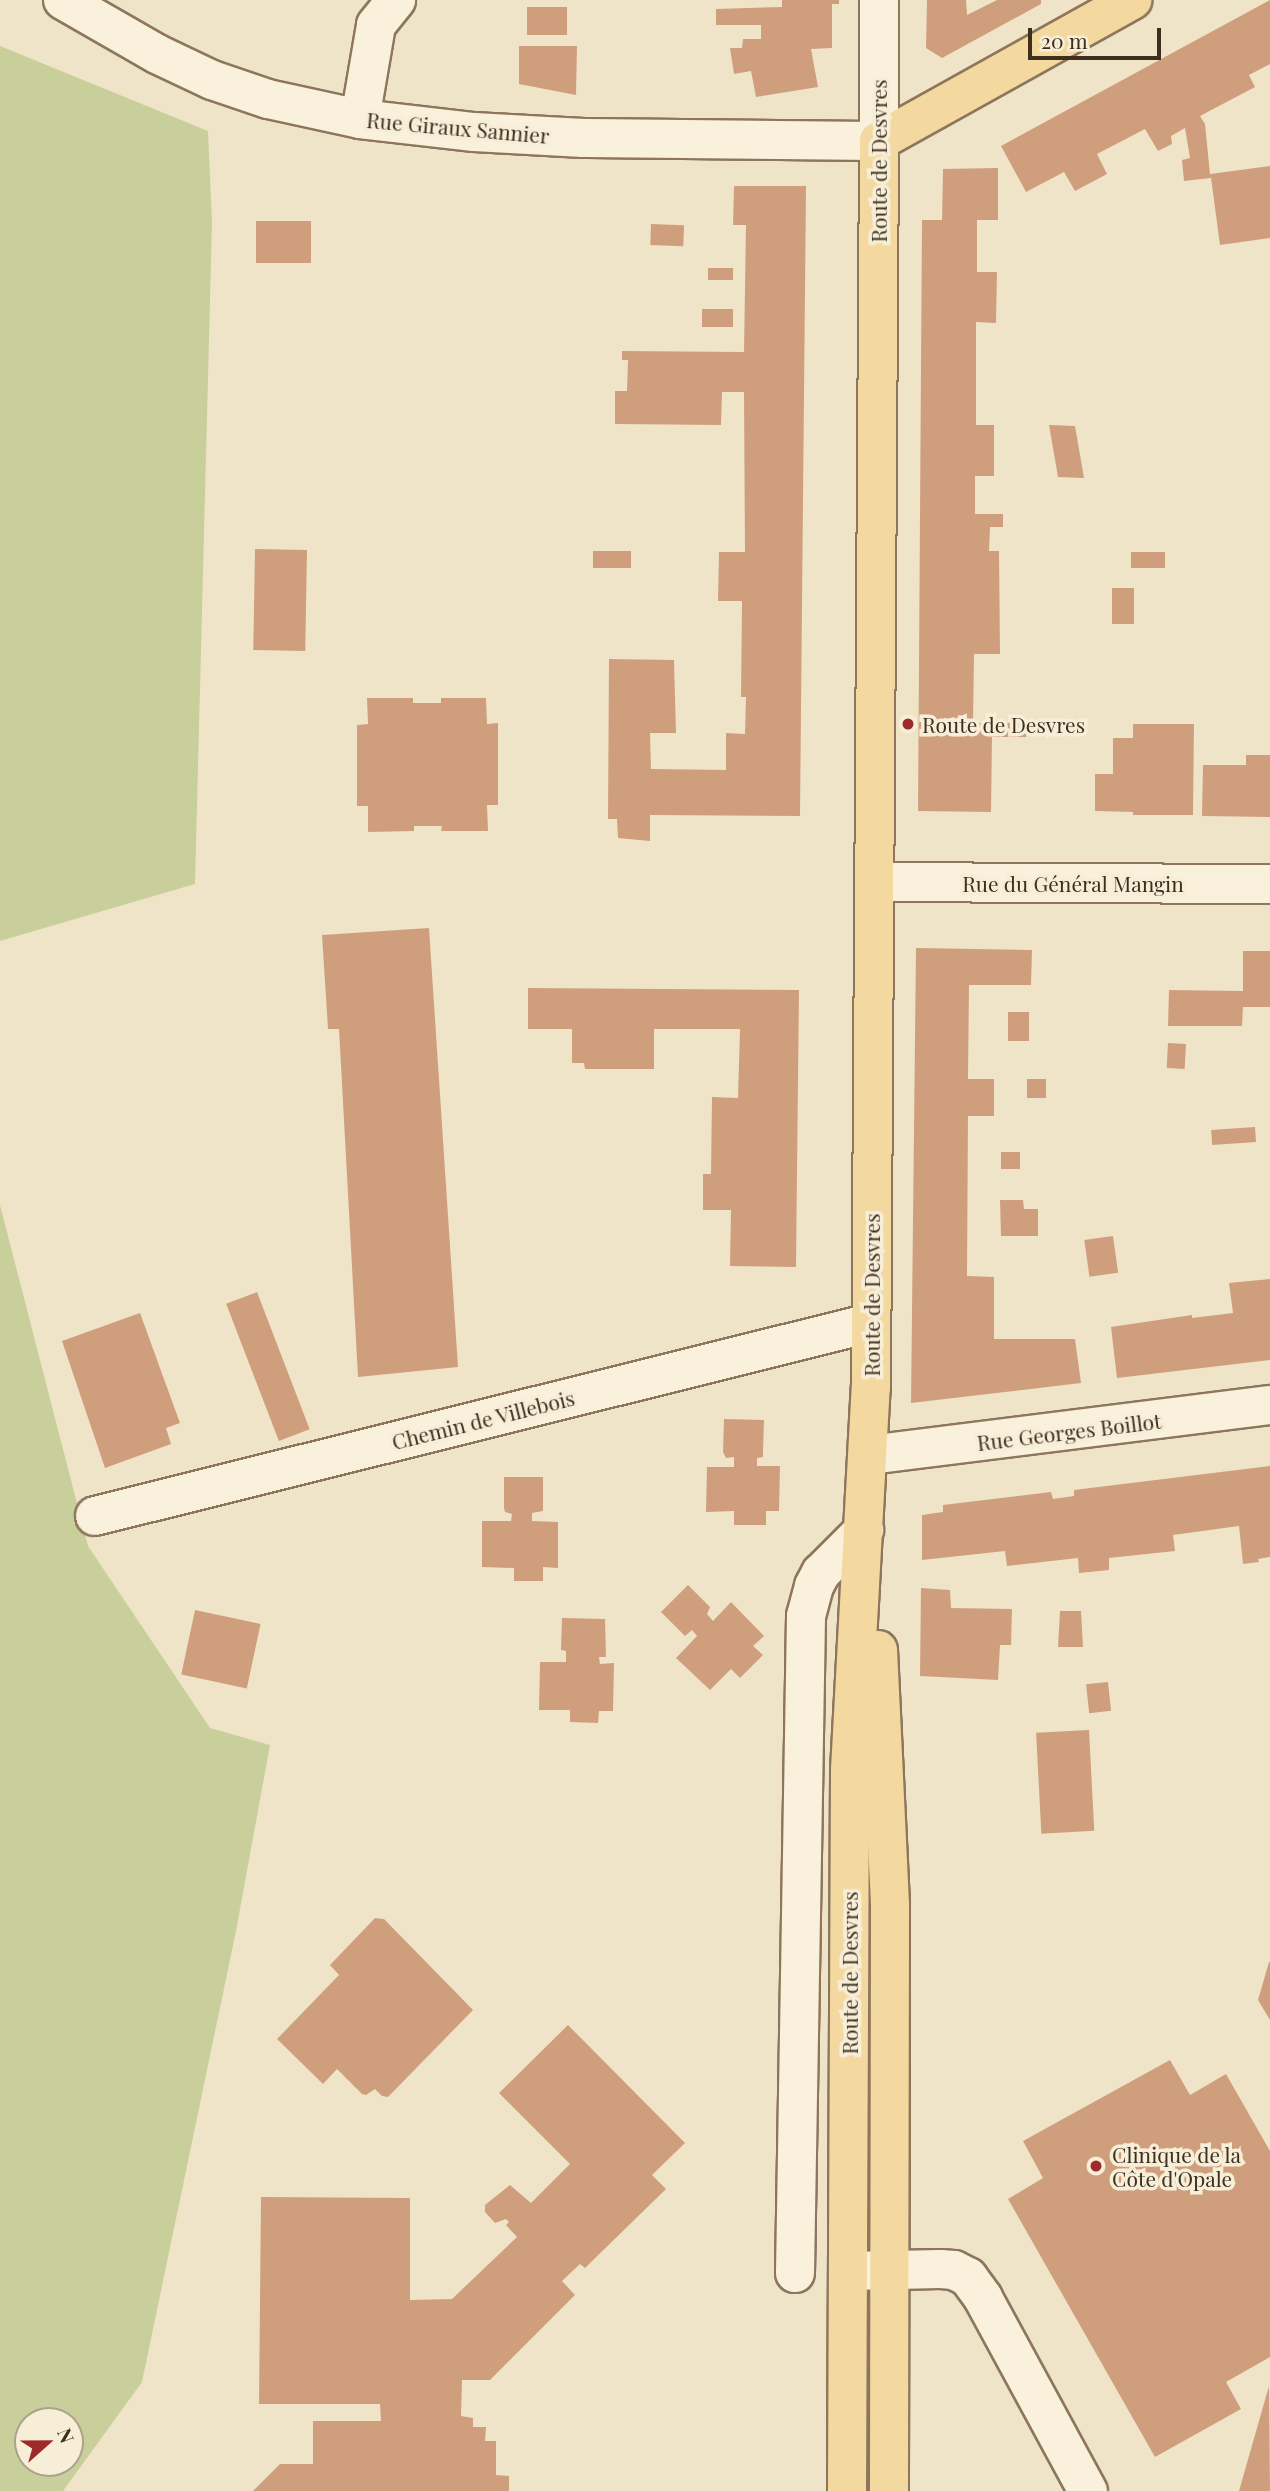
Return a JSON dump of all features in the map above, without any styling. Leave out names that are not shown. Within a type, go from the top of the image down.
[{"type":"main road","points":[[878,141],[1132,0]]},
{"type":"main road","name":"Route de Desvres","points":[[878,141],[869,1455],[890,1905],[889,2491]]},
{"type":"main road","name":"Route de Desvres","points":[[847,2491],[850,1770],[869,1455]]},
{"type":"street","name":"Rue Giraux Sannier","points":[[63,0],[157,54],[212,80],[268,99],[360,119],[463,131],[583,138],[878,141]]},
{"type":"street","points":[[360,119],[376,25],[396,0]]},
{"type":"street","name":"Route de Desvres","points":[[878,141],[879,0]]},
{"type":"street","name":"Rue du Général Mangin","points":[[875,882],[1270,884]]},
{"type":"street","name":"Chemin de Villebois","points":[[95,1516],[870,1323]]},
{"type":"street","name":"Rue Georges Boillot","points":[[869,1455],[1270,1405]]},
{"type":"street","points":[[795,2273],[806,1616],[814,1586],[821,1573],[864,1530]]},
{"type":"street","points":[[848,2271],[947,2269],[968,2277],[983,2298],[1088,2491]]},
{"type":"green space","points":[[0,46],[208,131],[212,222],[195,884],[0,941]]},
{"type":"green space","points":[[0,1205],[88,1546],[210,1728],[270,1745],[236,1931],[142,2382],[84,2462],[84,2407],[14,2407],[14,2477],[73,2477],[63,2491],[0,2491]]},
{"type":"building","points":[[782,0],[839,0],[839,4],[832,4],[832,48],[811,49],[818,87],[756,97],[751,71],[734,74],[730,48],[742,48],[743,39],[761,39],[761,25],[716,25],[716,9],[782,7]]},
{"type":"building","points":[[927,0],[966,0],[967,15],[997,0],[1041,0],[1041,4],[942,58],[926,48]]},
{"type":"building","points":[[1270,0],[1270,64],[1249,75],[1255,87],[1200,116],[1205,124],[1210,174],[1270,166],[1270,238],[1220,245],[1211,178],[1184,181],[1182,160],[1190,158],[1185,128],[1171,136],[1172,144],[1158,151],[1145,129],[1097,154],[1107,174],[1075,191],[1064,172],[1026,192],[1001,146]]},
{"type":"building","points":[[527,7],[567,7],[567,35],[527,35]]},
{"type":"building","points":[[519,46],[577,46],[576,95],[519,84]]},
{"type":"building","points":[[998,168],[998,220],[977,220],[977,272],[997,272],[996,323],[976,322],[976,425],[994,425],[994,476],[975,476],[975,514],[1003,514],[1003,527],[990,527],[989,551],[999,551],[1000,654],[974,654],[973,723],[1027,723],[1026,737],[992,737],[991,812],[918,811],[922,220],[942,220],[943,169]]},
{"type":"building","points":[[734,186],[806,186],[800,816],[650,815],[650,841],[618,838],[617,819],[608,819],[609,659],[674,660],[676,733],[650,733],[651,769],[726,770],[726,733],[745,734],[746,697],[741,697],[742,601],[718,601],[719,552],[745,552],[744,392],[722,392],[721,425],[615,424],[615,391],[627,391],[628,360],[622,360],[622,351],[744,352],[746,225],[733,225]]},
{"type":"building","points":[[256,221],[311,221],[311,263],[256,263]]},
{"type":"building","points":[[651,224],[684,225],[683,246],[650,245]]},
{"type":"building","points":[[708,268],[733,268],[733,280],[708,280]]},
{"type":"building","points":[[702,309],[733,309],[733,327],[702,327]]},
{"type":"building","points":[[1049,425],[1075,426],[1084,478],[1058,477]]},
{"type":"building","points":[[255,549],[307,550],[305,651],[253,650]]},
{"type":"building","points":[[593,551],[631,551],[631,568],[593,568]]},
{"type":"building","points":[[1131,552],[1165,552],[1165,568],[1131,568]]},
{"type":"building","points":[[1112,588],[1134,588],[1134,624],[1112,624]]},
{"type":"building","points":[[367,698],[413,698],[413,703],[441,703],[441,698],[486,698],[487,724],[498,723],[498,805],[487,805],[488,831],[441,831],[442,826],[414,826],[414,831],[368,832],[368,806],[357,806],[357,725],[368,724]]},
{"type":"building","points":[[1133,724],[1194,724],[1193,815],[1133,815],[1133,812],[1095,811],[1095,774],[1113,774],[1113,738],[1133,738]]},
{"type":"building","points":[[1246,755],[1270,755],[1270,817],[1202,816],[1203,765],[1246,765]]},
{"type":"building","points":[[429,928],[458,1367],[358,1377],[339,1029],[328,1029],[322,935]]},
{"type":"building","points":[[916,948],[1032,950],[1031,985],[969,985],[968,1079],[994,1079],[994,1116],[968,1116],[967,1276],[994,1277],[994,1339],[1075,1339],[1081,1383],[911,1403]]},
{"type":"building","points":[[1243,951],[1270,951],[1270,1007],[1243,1007],[1242,1026],[1168,1026],[1169,990],[1243,991]]},
{"type":"building","points":[[528,988],[799,990],[796,1267],[730,1266],[731,1210],[703,1210],[703,1174],[711,1174],[712,1097],[738,1098],[740,1029],[654,1029],[654,1069],[585,1069],[584,1063],[572,1063],[572,1029],[528,1029]]},
{"type":"building","points":[[1008,1012],[1029,1012],[1029,1041],[1008,1041]]},
{"type":"building","points":[[1168,1043],[1186,1044],[1185,1069],[1167,1068]]},
{"type":"building","points":[[1027,1079],[1046,1079],[1046,1098],[1027,1098]]},
{"type":"building","points":[[1255,1127],[1256,1142],[1212,1145],[1211,1130]]},
{"type":"building","points":[[1001,1152],[1020,1152],[1020,1169],[1001,1169]]},
{"type":"building","points":[[1000,1200],[1023,1200],[1024,1209],[1038,1209],[1038,1236],[1001,1236]]},
{"type":"building","points":[[1113,1236],[1118,1273],[1089,1277],[1084,1240]]},
{"type":"building","points":[[1270,1279],[1270,1360],[1117,1378],[1111,1327],[1192,1315],[1192,1318],[1233,1313],[1229,1283]]},
{"type":"building","points":[[257,1292],[310,1429],[279,1441],[226,1304]]},
{"type":"building","points":[[140,1313],[180,1423],[166,1428],[171,1444],[105,1468],[62,1341]]},
{"type":"building","points":[[724,1419],[764,1420],[763,1457],[757,1458],[757,1466],[780,1466],[779,1511],[766,1511],[766,1525],[734,1525],[734,1511],[706,1512],[707,1467],[734,1467],[734,1457],[726,1458],[723,1452]]},
{"type":"building","points":[[1270,1466],[1270,1557],[1258,1559],[1259,1562],[1243,1564],[1239,1526],[1173,1535],[1175,1551],[1109,1558],[1109,1570],[1079,1573],[1078,1558],[1007,1566],[1005,1551],[922,1560],[922,1515],[943,1512],[943,1505],[1051,1492],[1053,1499],[1074,1496],[1074,1490]]},
{"type":"building","points":[[504,1477],[543,1477],[543,1511],[532,1513],[532,1521],[558,1522],[558,1568],[543,1567],[543,1581],[514,1581],[514,1568],[482,1567],[482,1521],[511,1521],[512,1514],[505,1512],[504,1508]]},
{"type":"building","points":[[688,1585],[710,1607],[707,1614],[713,1621],[731,1602],[764,1636],[753,1646],[763,1655],[740,1678],[731,1669],[710,1690],[676,1658],[697,1636],[692,1630],[685,1636],[661,1612]]},
{"type":"building","points":[[921,1588],[950,1590],[951,1608],[1012,1609],[1011,1645],[1000,1645],[998,1680],[920,1676]]},
{"type":"building","points":[[195,1610],[261,1624],[247,1688],[181,1675]]},
{"type":"building","points":[[1060,1611],[1081,1611],[1083,1647],[1058,1647]]},
{"type":"building","points":[[562,1618],[605,1619],[606,1657],[599,1657],[600,1664],[614,1663],[613,1711],[599,1711],[598,1723],[570,1722],[570,1710],[539,1710],[540,1662],[566,1662],[566,1651],[561,1650]]},
{"type":"building","points":[[1108,1682],[1111,1711],[1089,1713],[1086,1684]]},
{"type":"building","points":[[1089,1730],[1094,1831],[1041,1834],[1036,1733]]},
{"type":"building","points":[[375,1918],[384,1919],[473,2010],[388,2097],[382,2096],[375,2089],[366,2095],[362,2094],[337,2069],[323,2084],[277,2039],[339,1975],[330,1965]]},
{"type":"building","points":[[1270,1962],[1270,2020],[1258,2000]]},
{"type":"building","points":[[568,2025],[685,2143],[652,2175],[666,2189],[585,2268],[580,2264],[562,2281],[575,2295],[490,2380],[462,2380],[461,2416],[473,2418],[473,2427],[486,2427],[485,2441],[496,2441],[496,2475],[509,2476],[509,2491],[253,2491],[280,2464],[313,2464],[313,2421],[381,2421],[380,2404],[259,2404],[261,2197],[410,2198],[410,2300],[452,2299],[517,2237],[506,2225],[509,2222],[506,2219],[495,2223],[485,2212],[485,2205],[510,2185],[531,2203],[570,2164],[499,2093]]},
{"type":"building","name":"Clinique de la Côte d'Opale","points":[[1170,2060],[1190,2095],[1226,2074],[1270,2151],[1270,2357],[1226,2382],[1241,2409],[1155,2457],[1008,2199],[1043,2178],[1023,2141]]},
{"type":"building","points":[[1269,2386],[1270,2491],[1239,2491]]},
{"type":"place","name":"Route de Desvres","points":[[908,724]]},
{"type":"place","name":"Clinique de la Côte d'Opale","points":[[1096,2166]]}]
